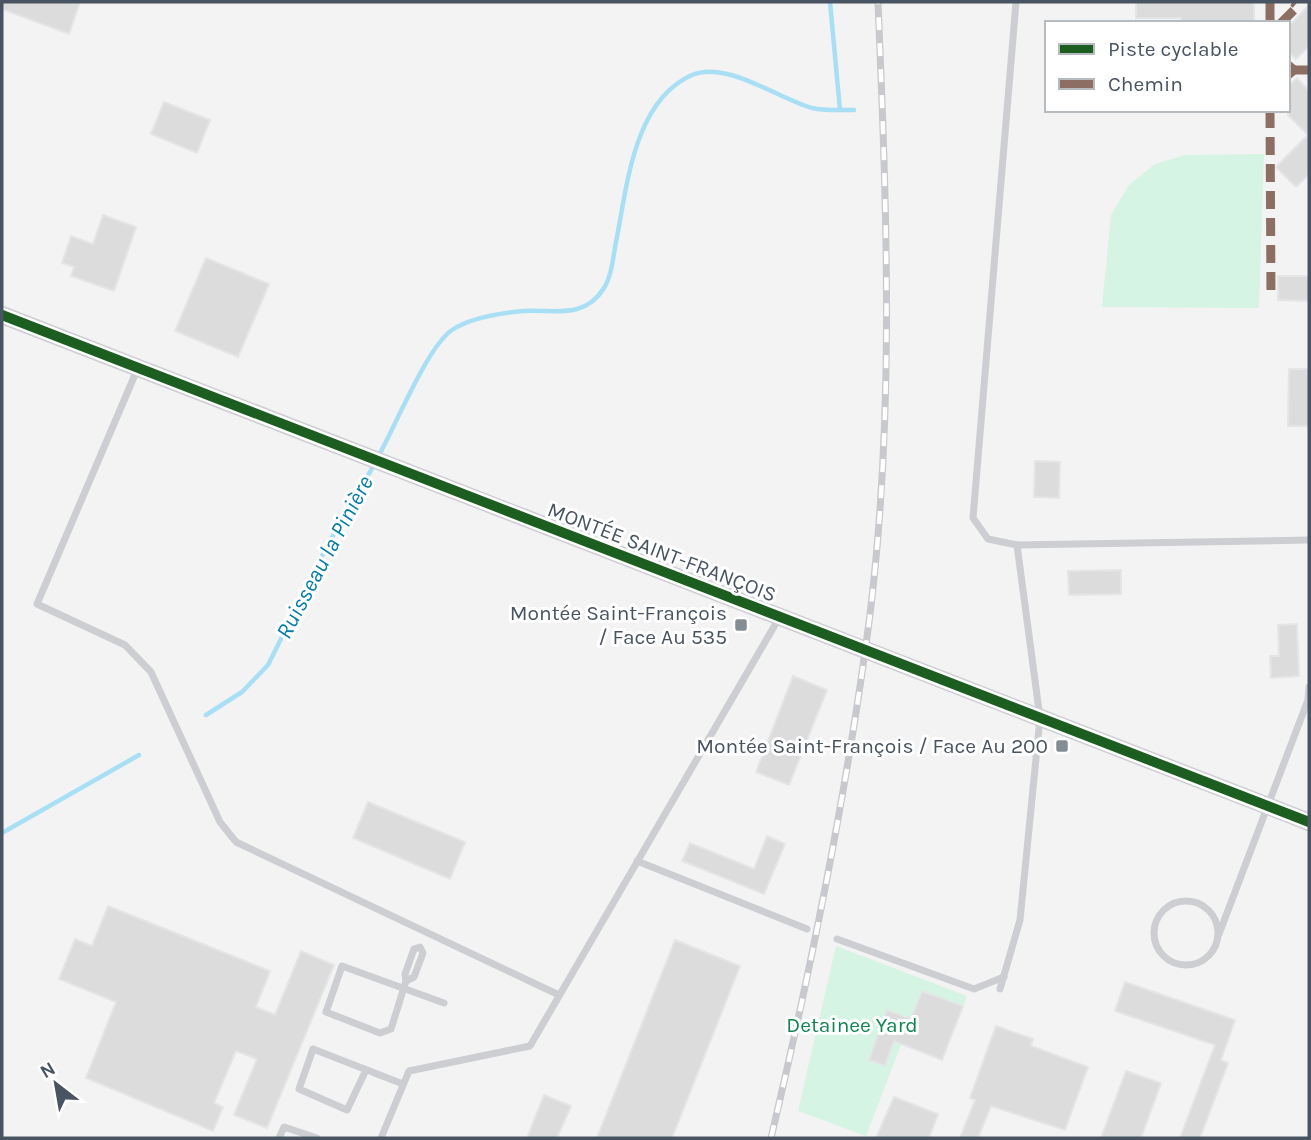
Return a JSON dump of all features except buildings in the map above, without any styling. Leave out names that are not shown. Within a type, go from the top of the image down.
[{"type":"street","name":"MONTÉE SAINT-FRANÇOIS","points":[[2,315],[404,474],[1309,822]]},
{"type":"lane","points":[[1016,2],[973,518],[988,539],[1017,545],[1309,540]]},
{"type":"lane","points":[[137,369],[37,604],[125,645],[151,672],[220,822],[236,842],[559,995]]},
{"type":"lane","points":[[1000,989],[1020,920],[1040,718],[1017,545]]},
{"type":"lane","points":[[381,1138],[408,1071],[530,1046],[779,617]]},
{"type":"lane","points":[[1219,934],[1218,923],[1206,906],[1185,900],[1164,909],[1154,929],[1158,950],[1165,958],[1184,965],[1204,960],[1212,953],[1308,700],[1309,687]]},
{"type":"lane","points":[[637,861],[807,929]]},
{"type":"lane","points":[[426,933],[420,947],[423,953],[414,977],[405,985],[391,1030],[380,1034],[326,1012],[342,966],[405,985],[444,1003]]},
{"type":"lane","points":[[837,939],[974,989],[1004,977]]},
{"type":"lane","points":[[366,1070],[348,1110],[299,1089],[313,1049],[403,1084]]},
{"type":"lane","points":[[279,1138],[284,1127],[317,1138]]},
{"type":"green space","points":[[1264,154],[1259,308],[1102,307],[1111,215],[1129,185],[1155,164],[1185,155]]},
{"type":"green space","name":"Detainee Yard","points":[[836,946],[967,996],[963,1006],[922,991],[911,1019],[887,1011],[869,1060],[885,1066],[902,1021],[909,1024],[866,1136],[798,1111]]},
{"type":"waterway","points":[[830,2],[840,110]]},
{"type":"waterway","name":"Ruisseau la Pinière","points":[[378,457],[422,370],[442,339],[452,330],[496,314],[578,309],[596,298],[604,288],[611,272],[629,172],[636,148],[657,104],[672,87],[692,75],[720,73],[752,82],[812,108],[854,110]]},
{"type":"waterway","name":"Ruisseau la Pinière","points":[[206,715],[242,692],[268,665],[327,546],[374,465]]},
{"type":"waterway","name":"Ruisseau la Pinière","points":[[2,833],[139,755]]},
{"type":"railway","points":[[771,1138],[835,835],[856,713],[875,571],[885,409],[886,327],[878,2]]},
{"type":"marked path","points":[[1270,2],[1270,21]]},
{"type":"marked path","points":[[1283,21],[1298,6],[1293,2]]},
{"type":"marked path","points":[[1290,67],[1294,70],[1290,73]]},
{"type":"marked path","points":[[1294,70],[1309,70]]},
{"type":"marked path","points":[[1270,112],[1271,298]]},
{"type":"cycle path","points":[[2,315],[1309,822]]},
{"type":"place","name":"Montée Saint-François / Face Au 535","points":[[741,625]]},
{"type":"place","name":"Montée Saint-François / Face Au 200","points":[[1062,746]]}]
